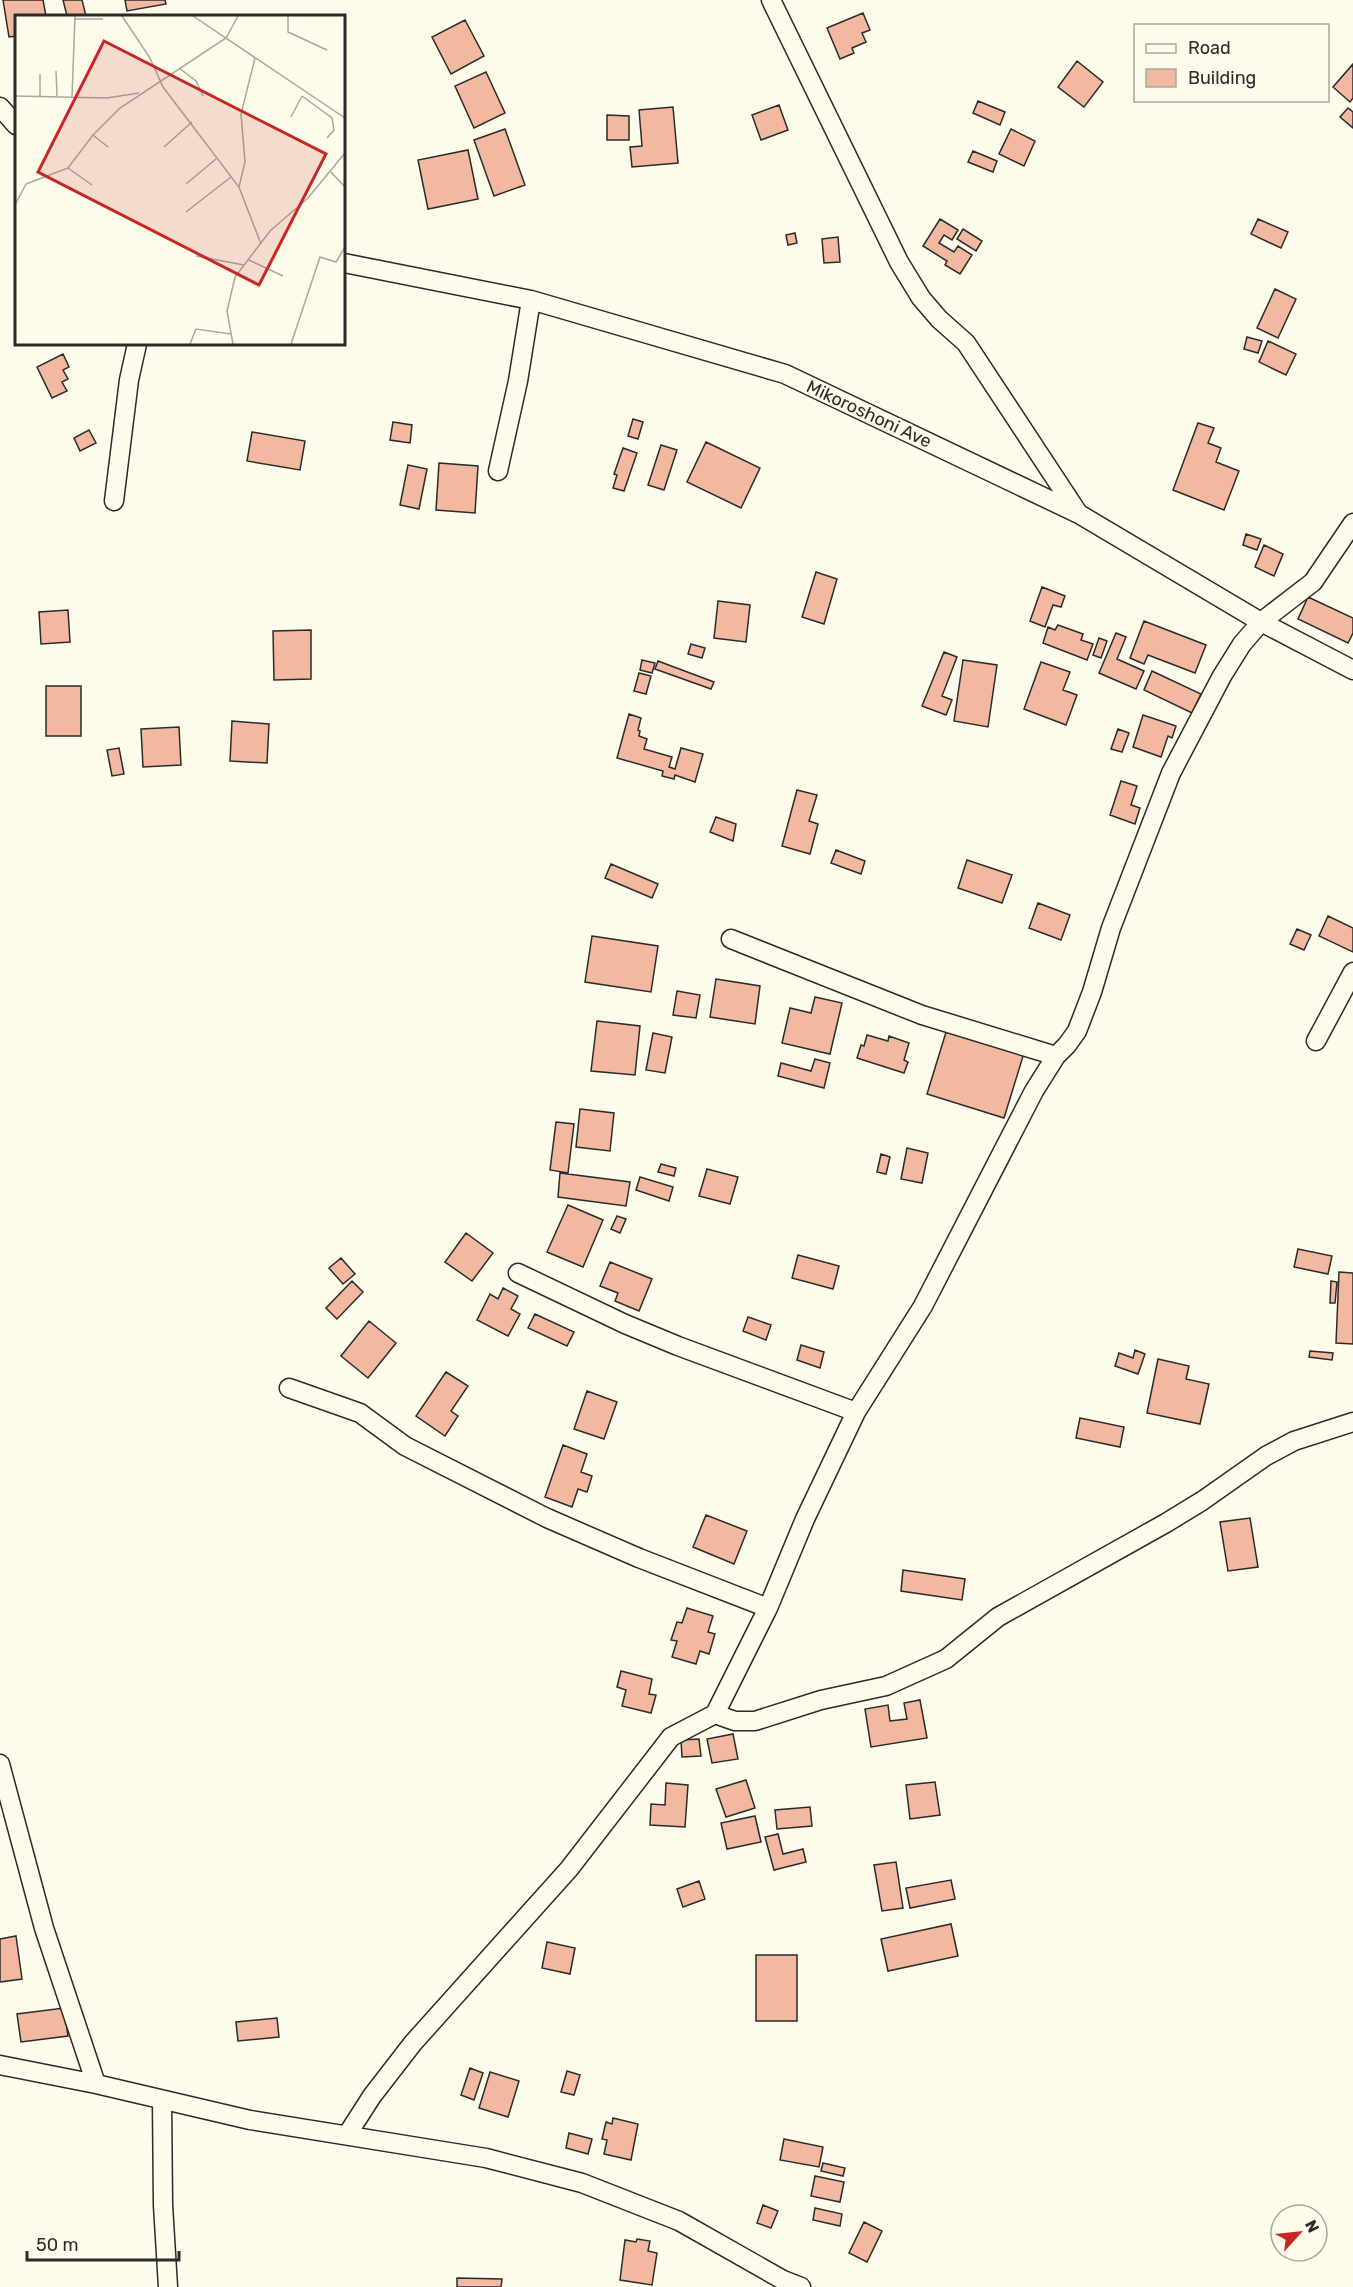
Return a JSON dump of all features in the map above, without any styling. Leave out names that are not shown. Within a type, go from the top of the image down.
[{"type":"street","points":[[771,0],[899,262],[915,289],[939,319],[966,343],[1079,514]]},
{"type":"street","points":[[0,107],[15,124]]},
{"type":"street","name":"Mikoroshoni Ave","points":[[345,264],[531,300],[785,375],[1079,514],[1261,622],[1353,670]]},
{"type":"street","points":[[498,471],[518,381],[531,300]]},
{"type":"street","points":[[114,501],[129,380],[137,345]]},
{"type":"street","points":[[347,2135],[372,2096],[412,2043],[569,1869],[671,1737],[715,1714],[768,1608],[805,1519],[856,1412],[922,1306],[1020,1118],[1056,1056],[1077,1031],[1092,992],[1111,928],[1171,773],[1222,676],[1242,644],[1261,622],[1312,582],[1353,523]]},
{"type":"street","points":[[731,939],[922,1015],[1056,1056]]},
{"type":"street","points":[[1316,1041],[1353,972]]},
{"type":"street","points":[[518,1273],[625,1324],[678,1346],[856,1412]]},
{"type":"street","points":[[289,1388],[360,1413],[405,1446],[548,1518],[639,1558],[768,1608]]},
{"type":"street","points":[[715,1714],[735,1721],[755,1721],[821,1700],[896,1682],[946,1659],[998,1617],[1193,1507],[1266,1456],[1294,1441],[1353,1422]]},
{"type":"street","points":[[0,1764],[44,1928],[96,2084]]},
{"type":"street","points":[[0,2065],[96,2084],[250,2120],[486,2158],[582,2183],[679,2221],[783,2280],[801,2287]]},
{"type":"street","points":[[162,2100],[163,2205],[168,2287]]},
{"type":"building","points":[[3,0],[43,0],[46,15],[15,15],[15,36],[9,37]]},
{"type":"building","points":[[63,0],[82,0],[86,15],[67,15]]},
{"type":"building","points":[[125,0],[165,0],[166,4],[127,11]]},
{"type":"building","points":[[863,13],[870,30],[862,33],[866,42],[852,48],[854,53],[840,59],[827,28]]},
{"type":"building","points":[[465,20],[484,56],[451,74],[432,37]]},
{"type":"building","points":[[1077,61],[1103,82],[1084,107],[1058,87]]},
{"type":"building","points":[[1353,64],[1353,98],[1350,102],[1333,87]]},
{"type":"building","points":[[486,72],[505,113],[474,128],[455,86]]},
{"type":"building","points":[[978,101],[1005,112],[1000,125],[973,113]]},
{"type":"building","points":[[779,105],[788,130],[761,140],[752,115]]},
{"type":"building","points":[[673,107],[678,163],[632,167],[630,147],[642,146],[639,110]]},
{"type":"building","points":[[1348,108],[1353,112],[1353,128],[1340,117]]},
{"type":"building","points":[[607,115],[629,116],[629,140],[607,140]]},
{"type":"building","points":[[505,129],[525,185],[494,196],[474,140]]},
{"type":"building","points":[[1011,129],[1035,141],[1024,166],[999,154]]},
{"type":"building","points":[[468,150],[478,199],[428,209],[418,160]]},
{"type":"building","points":[[973,151],[997,161],[993,172],[968,162]]},
{"type":"building","points":[[940,219],[958,230],[952,240],[944,235],[939,243],[954,252],[958,246],[972,255],[960,274],[945,265],[947,261],[923,246]]},
{"type":"building","points":[[1258,219],[1288,232],[1281,248],[1251,234]]},
{"type":"building","points":[[963,229],[982,241],[976,251],[957,239]]},
{"type":"building","points":[[795,233],[797,243],[788,245],[786,235]]},
{"type":"building","points":[[838,237],[840,262],[824,263],[822,239]]},
{"type":"building","points":[[1275,289],[1296,299],[1278,338],[1257,328]]},
{"type":"building","points":[[1247,337],[1262,341],[1258,353],[1244,349]]},
{"type":"building","points":[[1268,341],[1296,354],[1286,375],[1259,362]]},
{"type":"building","points":[[63,354],[69,367],[63,370],[68,379],[62,382],[67,391],[52,398],[37,367]]},
{"type":"building","points":[[633,419],[643,422],[638,439],[628,436]]},
{"type":"building","points":[[393,422],[412,425],[410,443],[390,440]]},
{"type":"building","points":[[1198,423],[1214,428],[1208,443],[1221,448],[1216,462],[1239,471],[1224,510],[1173,490]]},
{"type":"building","points":[[89,430],[96,443],[80,451],[74,438]]},
{"type":"building","points":[[252,432],[305,441],[300,470],[247,461]]},
{"type":"building","points":[[706,442],[760,468],[741,508],[687,482]]},
{"type":"building","points":[[661,445],[677,450],[664,490],[648,485]]},
{"type":"building","points":[[623,448],[637,453],[624,491],[613,488],[617,475],[614,474]]},
{"type":"building","points":[[439,463],[478,466],[475,513],[436,510]]},
{"type":"building","points":[[408,465],[427,469],[419,509],[400,505]]},
{"type":"building","points":[[1246,534],[1261,539],[1257,550],[1243,545]]},
{"type":"building","points":[[1264,545],[1283,554],[1274,576],[1255,567]]},
{"type":"building","points":[[816,572],[837,579],[824,624],[802,617]]},
{"type":"building","points":[[1042,587],[1065,596],[1061,607],[1053,605],[1045,627],[1030,621]]},
{"type":"building","points":[[1308,597],[1353,618],[1353,633],[1348,643],[1298,619]]},
{"type":"building","points":[[718,601],[750,605],[746,642],[714,638]]},
{"type":"building","points":[[68,610],[70,642],[41,644],[39,612]]},
{"type":"building","points":[[1144,621],[1206,645],[1195,673],[1148,655],[1144,664],[1130,658]]},
{"type":"building","points":[[1058,625],[1083,634],[1081,640],[1093,644],[1087,660],[1043,643],[1048,627],[1055,630]]},
{"type":"building","points":[[311,630],[311,679],[274,680],[273,631]]},
{"type":"building","points":[[1116,633],[1126,637],[1117,659],[1144,671],[1136,689],[1099,673]]},
{"type":"building","points":[[1099,638],[1107,641],[1101,658],[1093,655]]},
{"type":"building","points":[[691,644],[705,648],[702,658],[688,654]]},
{"type":"building","points":[[944,652],[957,657],[942,696],[952,700],[946,715],[922,706]]},
{"type":"building","points":[[642,660],[655,663],[652,673],[640,670]]},
{"type":"building","points":[[963,660],[997,665],[988,727],[954,721]]},
{"type":"building","points":[[658,661],[714,682],[711,689],[655,669]]},
{"type":"building","points":[[1041,662],[1070,672],[1063,690],[1077,695],[1066,725],[1024,709]]},
{"type":"building","points":[[1152,671],[1201,694],[1192,713],[1144,690]]},
{"type":"building","points":[[639,673],[651,676],[646,694],[634,691]]},
{"type":"building","points":[[46,686],[81,686],[81,736],[46,736]]},
{"type":"building","points":[[629,714],[641,718],[638,730],[640,731],[639,736],[647,739],[644,749],[672,757],[669,767],[675,769],[681,748],[703,754],[695,782],[675,775],[674,779],[662,776],[663,771],[617,758]]},
{"type":"building","points":[[1143,715],[1176,726],[1172,738],[1168,736],[1161,757],[1133,747]]},
{"type":"building","points":[[232,721],[269,724],[267,763],[230,761]]},
{"type":"building","points":[[179,727],[181,765],[143,767],[141,729]]},
{"type":"building","points":[[1118,729],[1129,733],[1122,752],[1111,749]]},
{"type":"building","points":[[119,748],[124,774],[112,776],[107,750]]},
{"type":"building","points":[[1121,781],[1137,786],[1131,805],[1140,808],[1135,824],[1110,815]]},
{"type":"building","points":[[797,790],[817,795],[809,821],[818,824],[810,854],[782,846]]},
{"type":"building","points":[[716,817],[736,824],[733,841],[710,832]]},
{"type":"building","points":[[836,850],[865,861],[861,874],[831,863]]},
{"type":"building","points":[[967,860],[1012,875],[1002,903],[958,888]]},
{"type":"building","points":[[611,864],[658,884],[652,898],[605,878]]},
{"type":"building","points":[[1038,903],[1070,915],[1061,940],[1029,928]]},
{"type":"building","points":[[1328,916],[1353,928],[1353,952],[1319,936]]},
{"type":"building","points":[[1297,929],[1311,935],[1304,950],[1290,944]]},
{"type":"building","points":[[592,936],[658,946],[651,992],[585,982]]},
{"type":"building","points":[[716,979],[760,986],[755,1024],[710,1017]]},
{"type":"building","points":[[677,991],[700,995],[696,1018],[673,1015]]},
{"type":"building","points":[[815,997],[842,1003],[830,1054],[782,1043],[790,1008],[811,1013]]},
{"type":"building","points":[[597,1021],[640,1026],[635,1075],[591,1071]]},
{"type":"building","points":[[947,1029],[1024,1053],[1004,1118],[927,1094]]},
{"type":"building","points":[[653,1033],[672,1037],[665,1073],[646,1070]]},
{"type":"building","points":[[867,1035],[888,1041],[889,1036],[909,1043],[904,1060],[908,1062],[904,1073],[857,1058]]},
{"type":"building","points":[[815,1059],[830,1063],[824,1088],[778,1076],[781,1063],[811,1071]]},
{"type":"building","points":[[580,1109],[614,1113],[610,1151],[576,1147]]},
{"type":"building","points":[[556,1122],[574,1124],[568,1173],[550,1170]]},
{"type":"building","points":[[907,1148],[928,1153],[922,1183],[901,1179]]},
{"type":"building","points":[[881,1154],[890,1157],[886,1174],[877,1172]]},
{"type":"building","points":[[661,1164],[676,1168],[674,1176],[658,1172]]},
{"type":"building","points":[[707,1169],[738,1177],[730,1204],[699,1196]]},
{"type":"building","points":[[560,1173],[630,1182],[626,1206],[558,1197]]},
{"type":"building","points":[[640,1177],[673,1187],[669,1201],[636,1190]]},
{"type":"building","points":[[568,1205],[603,1220],[583,1267],[547,1252]]},
{"type":"building","points":[[617,1216],[626,1219],[620,1233],[611,1229]]},
{"type":"building","points":[[466,1233],[493,1253],[472,1281],[445,1262]]},
{"type":"building","points":[[1298,1249],[1332,1256],[1328,1274],[1294,1267]]},
{"type":"building","points":[[798,1255],[839,1266],[833,1289],[792,1278]]},
{"type":"building","points":[[341,1258],[355,1274],[343,1284],[329,1268]]},
{"type":"building","points":[[610,1262],[652,1279],[639,1311],[615,1301],[618,1293],[600,1286]]},
{"type":"building","points":[[1339,1272],[1353,1273],[1353,1344],[1336,1343]]},
{"type":"building","points":[[352,1281],[363,1292],[337,1319],[326,1308]]},
{"type":"building","points":[[1331,1281],[1337,1282],[1335,1303],[1330,1303]]},
{"type":"building","points":[[503,1288],[518,1296],[511,1309],[520,1314],[508,1336],[477,1320],[490,1294],[498,1299]]},
{"type":"building","points":[[535,1314],[574,1332],[567,1346],[528,1328]]},
{"type":"building","points":[[748,1317],[771,1325],[766,1340],[743,1331]]},
{"type":"building","points":[[369,1321],[396,1343],[368,1378],[341,1356]]},
{"type":"building","points":[[801,1345],[824,1352],[820,1368],[797,1360]]},
{"type":"building","points":[[1135,1350],[1145,1354],[1138,1374],[1115,1366],[1119,1353],[1133,1358]]},
{"type":"building","points":[[1310,1351],[1333,1353],[1332,1360],[1309,1357]]},
{"type":"building","points":[[1158,1359],[1189,1366],[1186,1379],[1209,1384],[1200,1424],[1147,1413]]},
{"type":"building","points":[[446,1372],[468,1386],[451,1411],[458,1416],[445,1436],[416,1416]]},
{"type":"building","points":[[587,1391],[617,1402],[604,1439],[574,1429]]},
{"type":"building","points":[[1080,1418],[1124,1427],[1120,1447],[1076,1438]]},
{"type":"building","points":[[563,1445],[587,1454],[581,1472],[592,1476],[587,1492],[578,1489],[572,1507],[545,1497]]},
{"type":"building","points":[[706,1515],[747,1531],[734,1564],[693,1547]]},
{"type":"building","points":[[1250,1518],[1258,1567],[1228,1571],[1220,1522]]},
{"type":"building","points":[[903,1570],[965,1579],[962,1600],[901,1591]]},
{"type":"building","points":[[687,1608],[713,1616],[708,1632],[715,1634],[709,1654],[700,1651],[696,1664],[672,1657],[677,1641],[671,1640],[677,1622],[682,1623]]},
{"type":"building","points":[[621,1671],[652,1679],[649,1694],[656,1695],[651,1713],[622,1706],[626,1690],[617,1687]]},
{"type":"building","points":[[920,1700],[927,1738],[871,1747],[865,1709],[888,1705],[890,1721],[907,1719],[904,1703]]},
{"type":"building","points":[[733,1734],[738,1759],[712,1763],[707,1739]]},
{"type":"building","points":[[699,1739],[701,1756],[682,1757],[681,1740]]},
{"type":"building","points":[[746,1780],[755,1808],[726,1817],[716,1789]]},
{"type":"building","points":[[935,1782],[940,1815],[910,1819],[906,1785]]},
{"type":"building","points":[[666,1783],[688,1785],[685,1827],[650,1825],[651,1804],[665,1805]]},
{"type":"building","points":[[810,1807],[812,1826],[777,1829],[775,1810]]},
{"type":"building","points":[[755,1816],[761,1842],[727,1849],[721,1823]]},
{"type":"building","points":[[778,1834],[783,1854],[803,1849],[806,1862],[774,1870],[765,1837]]},
{"type":"building","points":[[896,1862],[903,1908],[882,1911],[874,1865]]},
{"type":"building","points":[[951,1880],[955,1899],[910,1908],[906,1888]]},
{"type":"building","points":[[699,1881],[705,1899],[683,1907],[677,1889]]},
{"type":"building","points":[[951,1924],[958,1956],[888,1971],[881,1939]]},
{"type":"building","points":[[16,1936],[22,1979],[0,1982],[0,1939]]},
{"type":"building","points":[[547,1942],[575,1948],[570,1974],[542,1968]]},
{"type":"building","points":[[756,1955],[797,1955],[797,2021],[756,2021]]},
{"type":"building","points":[[64,2008],[68,2036],[21,2042],[17,2014]]},
{"type":"building","points":[[277,2018],[279,2037],[238,2041],[236,2022]]},
{"type":"building","points":[[470,2068],[483,2073],[474,2100],[461,2095]]},
{"type":"building","points":[[567,2071],[580,2075],[574,2095],[561,2092]]},
{"type":"building","points":[[490,2072],[519,2081],[508,2117],[479,2108]]},
{"type":"building","points":[[613,2118],[638,2124],[631,2160],[604,2154],[607,2140],[602,2139],[606,2122],[612,2124]]},
{"type":"building","points":[[569,2133],[592,2139],[588,2154],[566,2148]]},
{"type":"building","points":[[784,2139],[823,2147],[819,2167],[780,2160]]},
{"type":"building","points":[[823,2163],[845,2168],[843,2176],[821,2171]]},
{"type":"building","points":[[815,2176],[844,2182],[840,2202],[811,2196]]},
{"type":"building","points":[[763,2205],[778,2211],[771,2228],[757,2223]]},
{"type":"building","points":[[815,2208],[842,2214],[840,2226],[813,2220]]},
{"type":"building","points":[[864,2222],[882,2231],[867,2262],[849,2253]]},
{"type":"building","points":[[637,2239],[650,2241],[648,2251],[657,2253],[652,2285],[620,2280],[625,2240],[636,2242]]},
{"type":"building","points":[[457,2278],[502,2279],[501,2287],[457,2287]]}]
